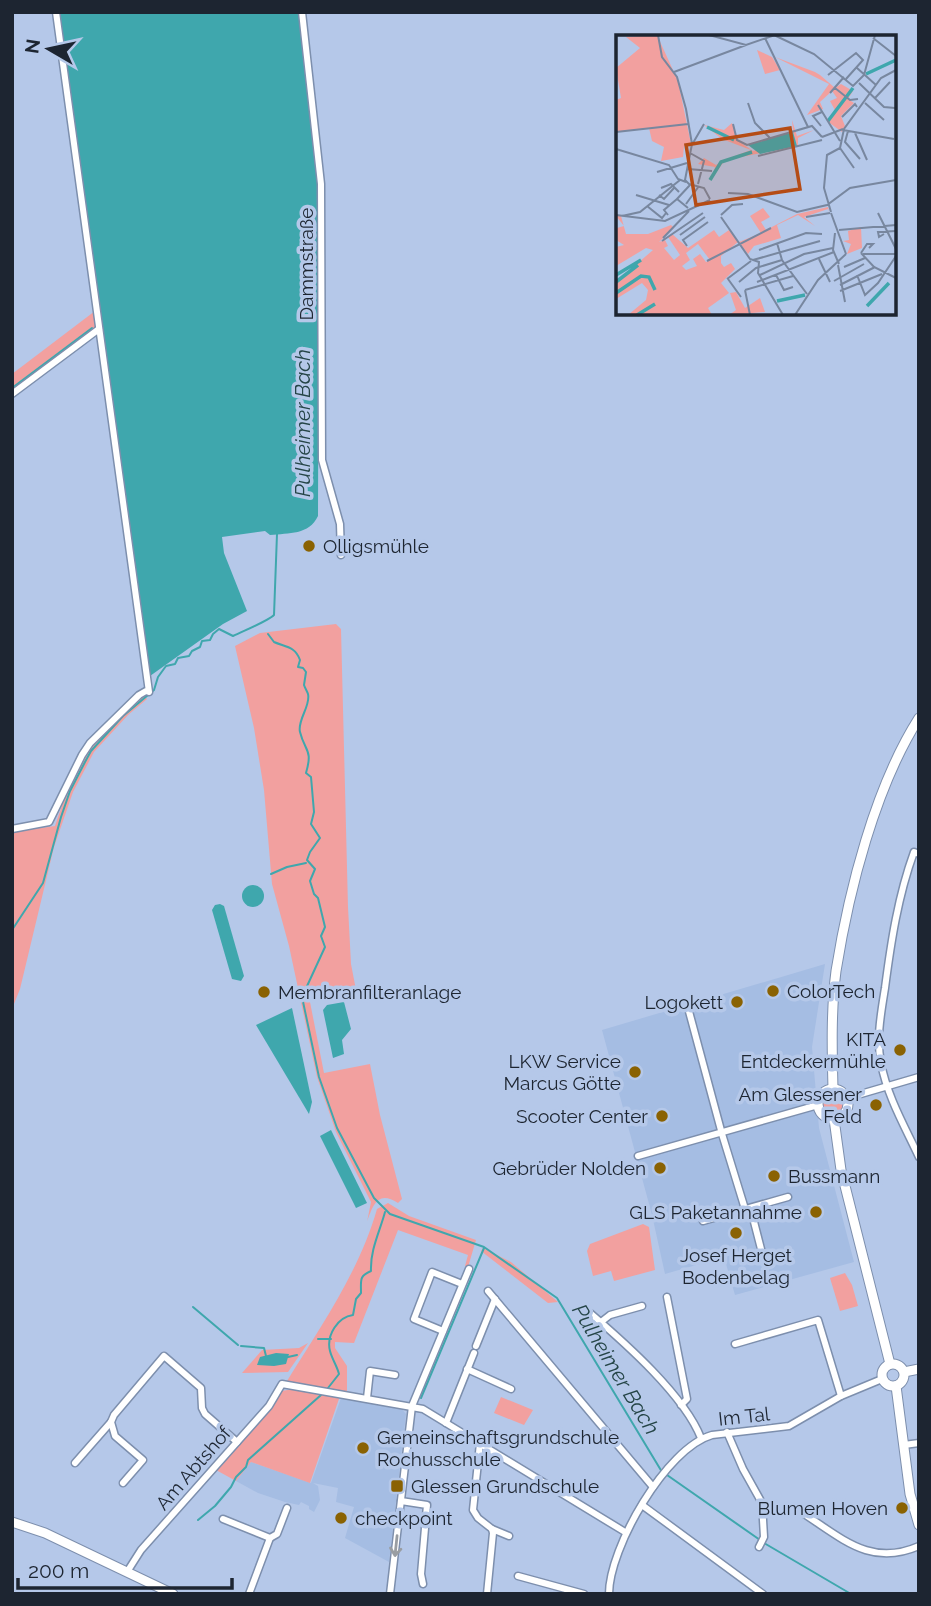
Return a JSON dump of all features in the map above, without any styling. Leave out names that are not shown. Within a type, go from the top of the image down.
[{"type":"main road","points":[[833,1089],[832,1021],[836,972],[857,872],[884,788],[919,718]]},
{"type":"main road","points":[[833,1089],[843,1092],[847,1098],[849,1103],[845,1114],[834,1119],[822,1114],[818,1105],[822,1094],[833,1089]]},
{"type":"main road","points":[[834,1119],[841,1170],[890,1364]]},
{"type":"main road","points":[[890,1364],[897,1364],[904,1373],[902,1382],[897,1386],[890,1386],[882,1379],[882,1371],[890,1364]]},
{"type":"main road","points":[[904,1373],[919,1369]]},
{"type":"main road","points":[[897,1386],[910,1494],[919,1525]]},
{"type":"main road","points":[[12,1522],[55,1538],[173,1594]]},
{"type":"street","points":[[12,829],[49,822],[90,743],[139,695],[149,692],[57,12]]},
{"type":"street","name":"Dammstraße","points":[[302,12],[321,184],[322,460],[340,524],[341,555]]},
{"type":"street","points":[[12,394],[99,329]]},
{"type":"street","points":[[916,853],[898,907],[878,1041],[887,1085],[919,1157]]},
{"type":"street","points":[[687,1003],[722,1133],[745,1209],[752,1214],[761,1248]]},
{"type":"street","points":[[847,1098],[919,1077]]},
{"type":"street","points":[[638,1156],[818,1105]]},
{"type":"street","points":[[703,1221],[788,1197]]},
{"type":"street","points":[[390,1594],[412,1406],[469,1269]]},
{"type":"street","points":[[443,1331],[414,1319],[432,1272],[462,1284]]},
{"type":"street","points":[[488,1292],[653,1487]]},
{"type":"street","points":[[667,1297],[687,1399],[681,1405]]},
{"type":"street","points":[[446,1423],[495,1299]]},
{"type":"street","points":[[601,1322],[610,1315],[642,1306]]},
{"type":"street","points":[[590,1312],[681,1405],[701,1438]]},
{"type":"street","points":[[735,1344],[818,1320],[841,1396]]},
{"type":"street","points":[[75,1463],[164,1356],[201,1388],[205,1415],[237,1442]]},
{"type":"street","points":[[467,1369],[511,1389]]},
{"type":"street","points":[[395,1375],[370,1371],[367,1398],[424,1409],[625,1532]]},
{"type":"street","name":"Im Tal","points":[[609,1594],[609,1583],[625,1532],[661,1477],[701,1438],[727,1432],[789,1426],[841,1396],[882,1379]]},
{"type":"street","name":"Am Abtshof","points":[[127,1573],[141,1550],[268,1406],[282,1384],[367,1398]]},
{"type":"street","points":[[111,1422],[115,1436],[143,1460],[123,1483]]},
{"type":"street","points":[[727,1432],[762,1503],[764,1537],[759,1547]]},
{"type":"street","points":[[481,1443],[474,1510],[478,1518],[492,1529],[509,1536]]},
{"type":"street","points":[[904,1445],[919,1443]]},
{"type":"street","points":[[401,1502],[427,1505],[421,1574],[423,1584]]},
{"type":"street","points":[[642,1505],[763,1594]]},
{"type":"street","points":[[249,1594],[270,1538],[277,1534],[287,1508]]},
{"type":"street","points":[[804,1514],[848,1542],[874,1554],[892,1555],[919,1546]]},
{"type":"street","points":[[223,1520],[270,1538]]},
{"type":"street","points":[[487,1594],[492,1529]]},
{"type":"street","points":[[518,1576],[584,1594]]},
{"type":"shaded area","points":[[95,311],[97,327],[12,392],[12,374]]},
{"type":"shaded area","points":[[336,624],[341,629],[348,907],[351,964],[356,990],[309,997],[324,1073],[370,1064],[402,1199],[398,1203],[386,1198],[377,1201],[367,1222],[371,1202],[336,1132],[317,1077],[289,946],[272,884],[264,790],[254,728],[235,646],[260,633]]},
{"type":"shaded area","points":[[143,694],[147,699],[128,715],[94,752],[73,792],[54,847],[20,989],[12,1009],[12,832],[55,826],[65,797],[89,750],[107,728]]},
{"type":"shaded area","points":[[825,964],[812,1047],[819,1128],[854,1262],[735,1295],[724,1257],[665,1274],[652,1215],[602,1030]]},
{"type":"shaded area","points":[[830,1093],[838,1093],[845,1100],[845,1108],[838,1115],[830,1115],[823,1108],[823,1100]]},
{"type":"shaded area","points":[[388,1203],[409,1216],[476,1240],[468,1267],[465,1266],[468,1255],[398,1230],[354,1343],[335,1342],[335,1348],[347,1366],[347,1392],[287,1381],[350,1277],[377,1209]]},
{"type":"shaded area","points":[[643,1224],[649,1227],[655,1270],[614,1281],[611,1271],[593,1276],[587,1251],[590,1244]]},
{"type":"shaded area","points":[[483,1248],[511,1262],[558,1302],[548,1303],[481,1251]]},
{"type":"shaded area","points":[[845,1273],[852,1285],[858,1306],[840,1311],[830,1278]]},
{"type":"shaded area","points":[[308,1343],[288,1372],[242,1373],[262,1350],[299,1348]]},
{"type":"shaded area","points":[[295,1389],[340,1396],[310,1483],[251,1462],[236,1481],[216,1470],[270,1409],[281,1391]]},
{"type":"shaded area","points":[[501,1397],[533,1410],[524,1425],[494,1413]]},
{"type":"shaded area","name":"Gemeinschaftsgrundschule Rochusschule","points":[[341,1398],[400,1407],[406,1414],[389,1562],[345,1538],[354,1507],[336,1502],[338,1488],[313,1483],[318,1486],[320,1500],[314,1512],[301,1502],[299,1505],[285,1502],[258,1493],[236,1481],[251,1462],[311,1483]]},
{"type":"water","points":[[59,12],[299,12],[319,184],[318,516],[309,527],[298,532],[270,535],[265,531],[222,537],[224,553],[247,611],[223,624],[150,676]]},
{"type":"water","points":[[249,885],[257,885],[264,892],[264,900],[257,907],[249,907],[242,900],[242,892]]},
{"type":"water","points":[[215,905],[224,906],[244,976],[241,981],[232,979],[212,910]]},
{"type":"water","points":[[344,1002],[351,1029],[342,1040],[344,1054],[333,1058],[323,1010],[327,1005]]},
{"type":"water","points":[[292,1008],[312,1102],[309,1114],[256,1025]]},
{"type":"water","points":[[331,1130],[367,1203],[356,1208],[320,1136]]},
{"type":"water","points":[[276,1353],[289,1354],[286,1364],[257,1365],[260,1357]]},
{"type":"waterway","points":[[12,388],[92,328]]},
{"type":"waterway","points":[[12,930],[43,883],[70,791],[91,751],[123,716],[154,690],[158,677],[166,666],[175,664],[178,658],[189,656],[200,647],[202,641],[210,640],[219,629],[233,636],[274,615],[277,534]]},
{"type":"waterway","name":"Pulheimer Bach","points":[[268,634],[274,642],[295,652],[300,660],[298,667],[306,672],[304,685],[308,703],[300,723],[300,732],[308,755],[306,773],[311,777],[314,812],[311,824],[320,838],[307,860],[315,869],[310,881],[318,898],[325,927],[321,936],[325,947],[302,997],[319,1077],[337,1128],[374,1198],[390,1214],[484,1247],[557,1298],[662,1472]]},
{"type":"waterway","points":[[271,874],[306,863]]},
{"type":"waterway","points":[[328,1388],[339,1374],[330,1351],[330,1339],[338,1323],[353,1315],[356,1299],[361,1293],[362,1279],[371,1271],[374,1248],[385,1212]]},
{"type":"waterway","points":[[421,1398],[484,1248]]},
{"type":"waterway","points":[[193,1307],[238,1345]]},
{"type":"waterway","points":[[318,1339],[331,1339]]},
{"type":"waterway","points":[[241,1346],[264,1348],[266,1356]]},
{"type":"waterway","points":[[288,1357],[297,1355]]},
{"type":"waterway","points":[[198,1520],[215,1506],[231,1487],[248,1460],[321,1395]]},
{"type":"waterway","name":"Pulheimer Bach","points":[[667,1475],[760,1540]]},
{"type":"waterway","name":"Pulheimer Bach","points":[[764,1543],[851,1594]]},
{"type":"place","name":"Olligsmühle","points":[[309,546]]},
{"type":"place","name":"ColorTech","points":[[773,991]]},
{"type":"place","name":"Membranfilteranlage","points":[[264,992]]},
{"type":"place","name":"Logokett","points":[[737,1002]]},
{"type":"place","name":"KITA Entdeckermühle","points":[[900,1050]]},
{"type":"place","name":"LKW Service Marcus Götte","points":[[635,1072]]},
{"type":"place","name":"Am Glessener Feld","points":[[876,1105]]},
{"type":"place","name":"Scooter Center","points":[[662,1116]]},
{"type":"place","name":"Gebrüder Nolden","points":[[660,1168]]},
{"type":"place","name":"Bussmann","points":[[774,1176]]},
{"type":"place","name":"GLS Paketannahme","points":[[816,1212]]},
{"type":"place","name":"Josef Herget Bodenbelag","points":[[736,1233]]},
{"type":"place","name":"Gemeinschaftsgrundschule Rochusschule","points":[[363,1448]]},
{"type":"place","name":"Glessen Grundschule","points":[[397,1486]]},
{"type":"place","name":"Blumen Hoven","points":[[902,1508]]},
{"type":"place","name":"checkpoint","points":[[341,1518]]}]
